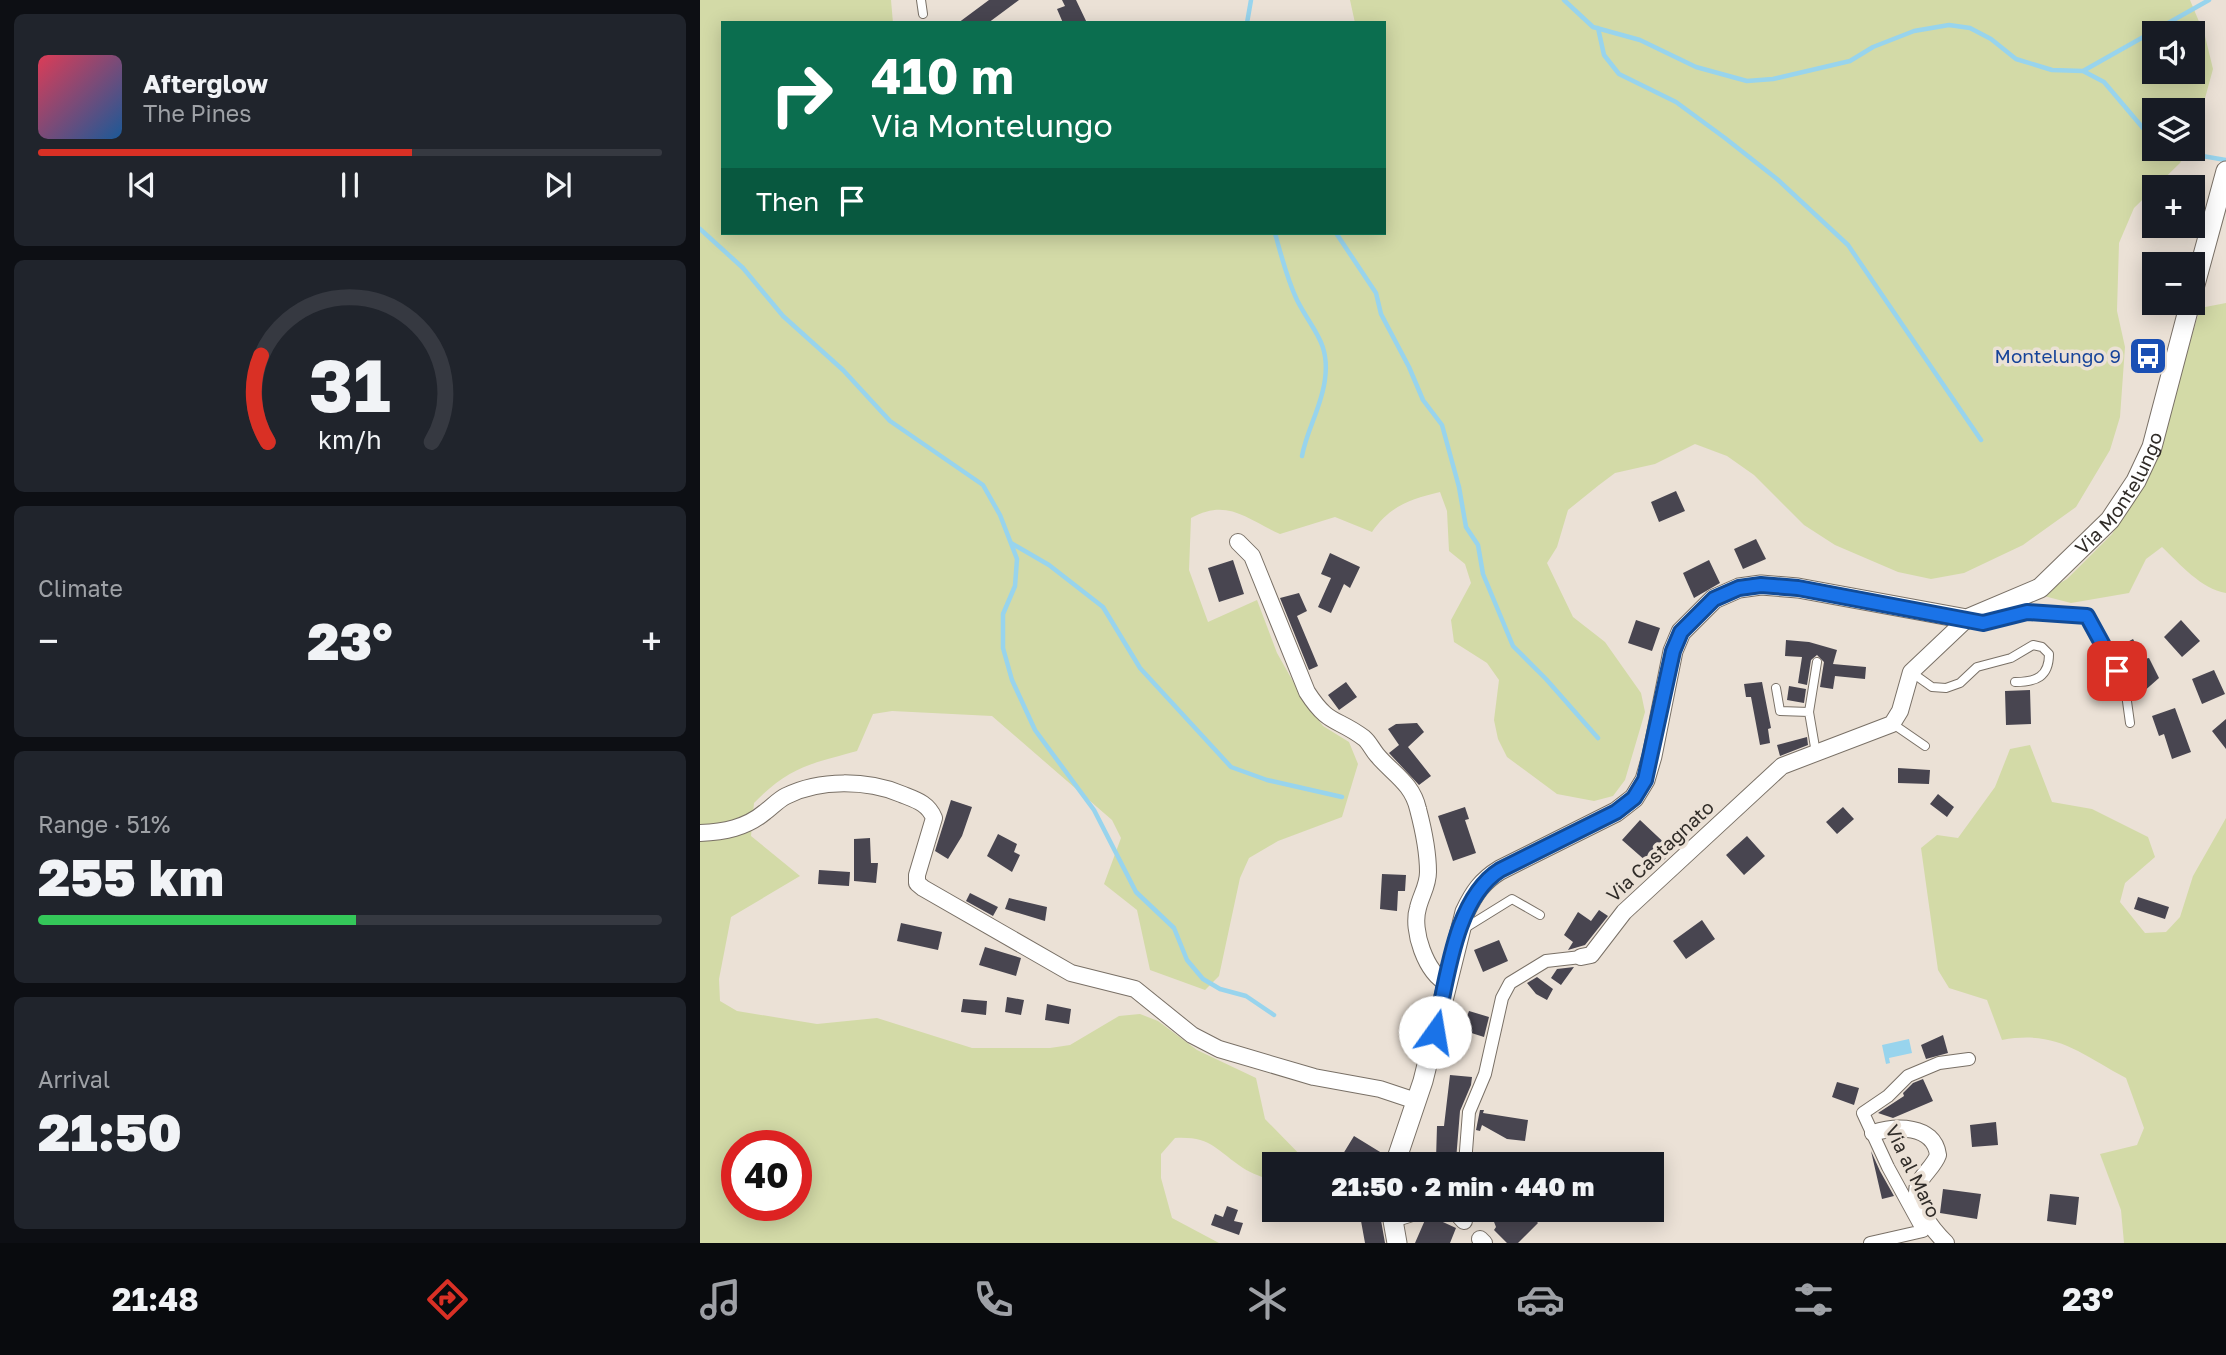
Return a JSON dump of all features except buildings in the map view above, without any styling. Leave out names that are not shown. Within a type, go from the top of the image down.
[{"type":"street","points":[[2204,252],[2226,171]]},
{"type":"street","name":"Via Montelungo","points":[[1967,619],[2040,588],[2110,520],[2136,481],[2152,447],[2187,315]]},
{"type":"street","points":[[1238,542],[1252,556],[1290,654],[1307,692],[1320,712],[1329,720],[1366,739],[1377,756],[1410,786],[1418,808],[1428,871],[1426,889],[1416,911],[1418,928],[1426,964],[1438,979],[1447,983]]},
{"type":"street","points":[[1399,1152],[1416,1101],[1465,912],[1485,879],[1616,812],[1634,798],[1645,780],[1652,755],[1673,651],[1681,632],[1714,599],[1739,588],[1761,585],[1798,588],[1967,619]]},
{"type":"street","points":[[1892,724],[1899,711],[1911,672],[1967,619]]},
{"type":"street","name":"Via Castagnato","points":[[1466,1152],[1469,1112],[1485,1074],[1502,998],[1510,983],[1546,961],[1591,955],[1624,912],[1782,766],[1892,724]]},
{"type":"street","points":[[700,833],[726,831],[744,825],[763,815],[782,797],[809,789],[870,783],[884,787],[926,805],[934,818],[917,875],[917,883],[923,888],[1071,973],[1135,989],[1192,1035],[1219,1049],[1314,1077],[1380,1089],[1416,1101]]},
{"type":"street","name":"Via al Maro","points":[[1870,1243],[1923,1231],[1863,1112],[1888,1096],[1908,1076],[1939,1063],[1969,1059]]},
{"type":"street","points":[[1873,1133],[1910,1129],[1926,1134],[1933,1142],[1938,1155],[1918,1185],[1917,1198],[1934,1231],[1946,1243]]},
{"type":"street","points":[[1393,1222],[1397,1243]]},
{"type":"street","points":[[1464,1222],[1482,1241]]},
{"type":"lane","points":[[921,0],[923,14]]},
{"type":"lane","points":[[1967,619],[1983,623],[2027,612],[2087,616],[2125,687],[2130,723]]},
{"type":"lane","points":[[1911,672],[1932,687],[1946,688],[1960,683],[1977,667],[2011,658],[2032,645],[2042,647],[2049,654],[2049,664],[2043,677],[2032,682],[2015,682]]},
{"type":"lane","points":[[1816,754],[1809,712],[1817,662]]},
{"type":"lane","points":[[1776,688],[1780,711],[1809,712]]},
{"type":"lane","points":[[1892,724],[1925,746]]},
{"type":"lane","points":[[1460,931],[1512,899],[1540,915]]},
{"type":"green space","points":[[700,0],[891,0],[893,21],[721,21],[721,235],[1386,235],[1386,21],[1355,21],[1350,0],[2190,0],[2199,21],[2142,21],[2142,84],[2205,84],[2205,36],[2213,69],[2205,98],[2142,98],[2142,161],[2181,161],[2168,175],[2142,175],[2142,200],[2134,208],[2119,243],[2117,311],[2125,347],[2120,417],[2110,450],[2076,507],[2023,545],[1964,573],[1931,579],[1898,572],[1835,545],[1804,525],[1754,475],[1727,456],[1695,444],[1655,464],[1615,473],[1568,510],[1557,547],[1547,563],[1573,617],[1605,642],[1641,693],[1645,712],[1625,780],[1613,796],[1594,801],[1557,794],[1507,757],[1498,739],[1494,720],[1499,680],[1487,663],[1454,642],[1451,620],[1471,583],[1465,564],[1449,551],[1447,511],[1440,492],[1402,505],[1386,516],[1372,532],[1335,517],[1280,534],[1247,517],[1226,510],[1204,512],[1191,518],[1189,570],[1208,622],[1257,600],[1277,653],[1303,699],[1323,726],[1349,742],[1358,764],[1342,817],[1278,841],[1249,858],[1240,878],[1219,976],[1205,990],[1150,970],[1137,910],[1104,884],[1121,838],[1112,820],[992,716],[892,711],[873,714],[857,751],[801,768],[778,782],[754,803],[751,836],[800,876],[731,917],[719,979],[720,1001],[737,1011],[817,1024],[877,1018],[972,1048],[1050,1048],[1070,1045],[1119,1016],[1140,1014],[1158,1021],[1197,1050],[1256,1078],[1265,1119],[1297,1152],[1262,1152],[1262,1177],[1205,1142],[1175,1138],[1161,1154],[1161,1178],[1172,1218],[1219,1243],[700,1243]]},
{"type":"green space","points":[[2226,303],[2226,593],[2208,587],[2162,547],[2146,559],[2129,593],[2071,603],[2040,595],[2067,579],[2112,534],[2155,461],[2198,315],[2205,315],[2205,307]]},
{"type":"green space","points":[[2030,745],[2052,802],[2092,809],[2148,837],[2155,857],[2125,883],[2120,902],[2145,933],[2166,932],[2180,917],[2193,876],[2226,818],[2226,1243],[2124,1243],[2121,1210],[2100,1154],[2137,1145],[2144,1128],[2126,1078],[2081,1052],[2053,1041],[2038,1038],[2002,1040],[1987,1000],[1949,988],[1938,970],[1921,848],[1937,835],[1958,838],[1995,787],[2010,749]]},
{"type":"water","points":[[1909,1039],[1912,1053],[1889,1058],[1890,1063],[1886,1064],[1882,1045]]},
{"type":"waterway","points":[[1247,21],[1251,0]]},
{"type":"waterway","points":[[1564,0],[1593,27],[1640,40],[1696,67],[1747,81],[1773,79],[1850,61],[1873,47],[1914,31],[1949,25],[1970,28],[1991,39],[2016,59],[2052,70],[2083,71],[2104,82],[2142,127]]},
{"type":"waterway","points":[[2083,71],[2209,0]]},
{"type":"waterway","points":[[1598,28],[1604,55],[1619,74],[1676,102],[1725,138],[1777,179],[1848,245],[1981,440]]},
{"type":"waterway","points":[[2205,156],[2226,160]]},
{"type":"waterway","points":[[700,229],[743,268],[783,316],[843,370],[890,421],[983,485],[1000,515],[1017,559],[1015,586],[1003,614],[1003,648],[1012,680],[1035,730],[1094,810],[1136,892],[1174,928],[1187,960],[1203,979],[1220,989],[1246,996],[1274,1015]]},
{"type":"waterway","points":[[1276,235],[1293,292],[1325,355],[1323,389],[1302,456]]},
{"type":"waterway","points":[[1337,235],[1376,293],[1381,314],[1423,400],[1442,425],[1459,487],[1466,527],[1478,545],[1483,574],[1513,646],[1598,738]]},
{"type":"waterway","points":[[1011,543],[1049,565],[1103,607],[1140,668],[1231,767],[1267,780],[1342,797]]},
{"type":"place","name":"Montelungo 9","points":[[2148,356]]},
{"type":"route","points":[[1435,1032],[1465,912],[1474,893],[1485,879],[1500,870],[1616,812],[1634,798],[1645,780],[1652,755],[1673,651],[1681,632],[1695,615],[1714,599],[1739,588],[1761,585],[1798,588],[1983,623],[2027,612],[2070,617],[2087,616],[2117,671]]}]
